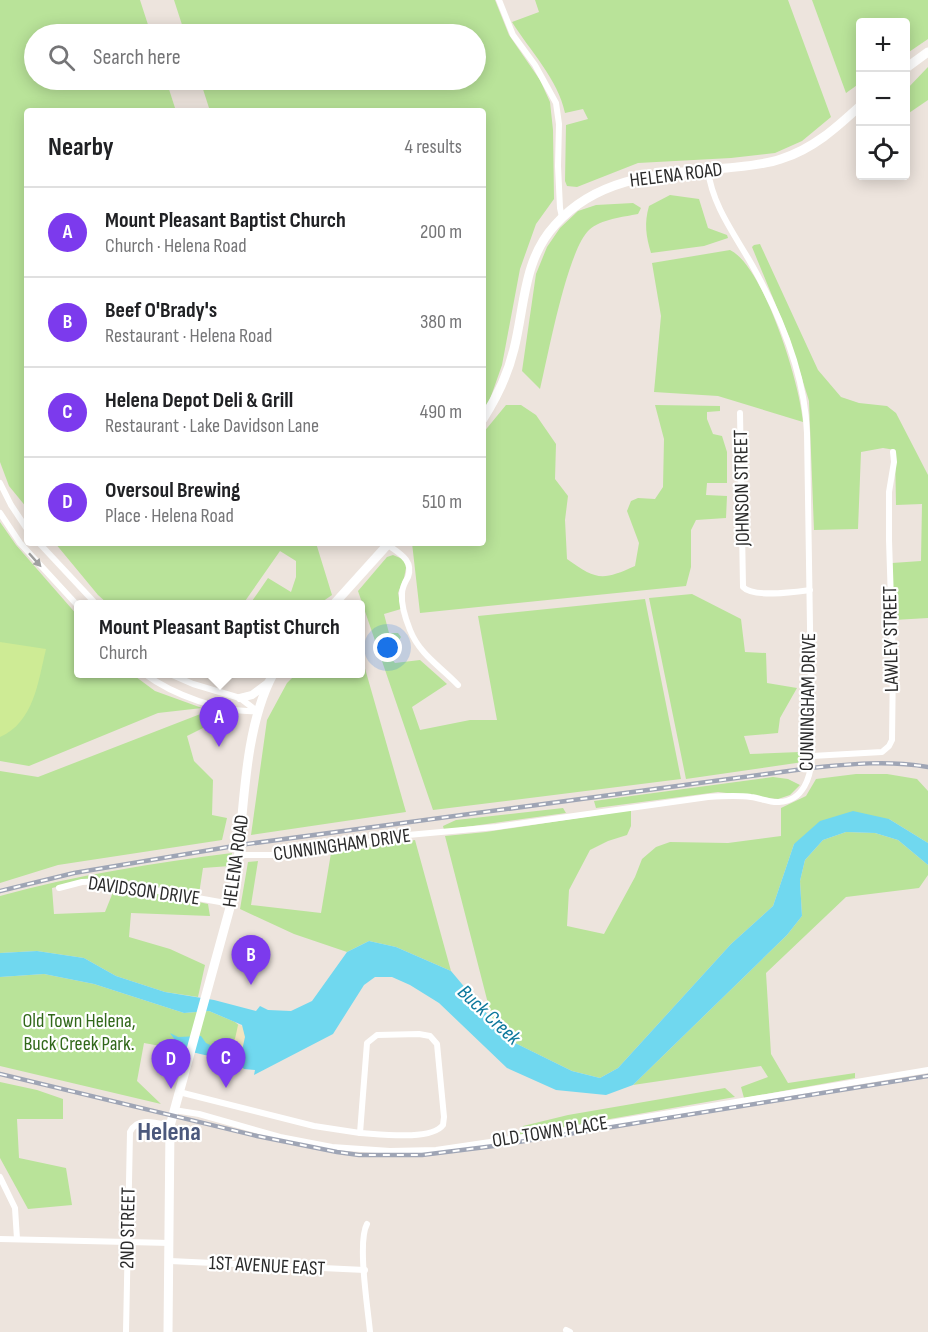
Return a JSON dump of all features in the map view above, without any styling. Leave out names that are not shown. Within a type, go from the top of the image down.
[{"type":"main road","points":[[910,65],[928,52]]},
{"type":"main road","name":"HELENA ROAD","points":[[486,414],[500,391],[511,361],[526,282],[533,260],[548,234],[579,202],[619,182],[660,174],[758,165],[795,154],[823,138],[856,110]]},
{"type":"main road","points":[[338,600],[386,546]]},
{"type":"main road","name":"HELENA ROAD","points":[[168,1332],[170,1126],[231,903],[239,855],[249,754],[257,711],[271,678]]},
{"type":"street","points":[[499,0],[513,35],[535,65],[556,103],[559,124],[558,166],[562,217]]},
{"type":"street","name":"CUNNINGHAM DRIVE","points":[[239,855],[280,855],[408,835],[496,827],[708,797],[740,796],[781,802],[792,799],[804,788],[811,768],[812,756],[807,421],[801,385],[785,334],[767,293],[713,194],[708,170]]},
{"type":"street","name":"JOHNSON STREET","points":[[740,413],[743,587],[748,592],[774,593],[810,590]]},
{"type":"street","name":"LAWLEY STREET","points":[[812,756],[882,752],[892,740],[893,662],[889,492],[894,462],[893,452]]},
{"type":"street","points":[[0,483],[24,524]]},
{"type":"street","points":[[0,513],[26,549],[74,602]]},
{"type":"street","points":[[42,546],[92,600]]},
{"type":"street","points":[[390,546],[403,556],[409,566],[402,599],[411,633],[428,658],[458,685]]},
{"type":"street","points":[[152,678],[191,697],[240,712],[257,711]]},
{"type":"street","points":[[179,678],[240,698],[257,711]]},
{"type":"street","points":[[240,698],[252,695],[268,683]]},
{"type":"street","name":"DAVIDSON DRIVE","points":[[59,888],[82,882],[103,881],[231,903]]},
{"type":"street","points":[[179,1092],[314,1126],[360,1133],[384,1135],[432,1133],[443,1125],[444,1117],[438,1049],[436,1042],[430,1036],[382,1035],[373,1037],[368,1043],[360,1133]]},
{"type":"street","name":"OLD TOWN PLACE","points":[[174,1110],[199,1114],[262,1132],[332,1147],[390,1151],[436,1150],[928,1070]]},
{"type":"street","name":"2ND STREET","points":[[126,1332],[129,1136],[134,1125],[147,1122],[170,1126]]},
{"type":"street","points":[[0,1177],[15,1208],[18,1239]]},
{"type":"street","points":[[367,1224],[363,1238],[370,1332]]},
{"type":"street","points":[[0,1239],[170,1244]]},
{"type":"street","name":"1ST AVENUE EAST","points":[[170,1261],[364,1270]]},
{"type":"green space","points":[[0,0],[140,0],[148,24],[24,24],[24,90],[169,90],[175,108],[24,108],[24,504],[9,486],[0,462]]},
{"type":"green space","points":[[174,0],[495,0],[509,35],[540,80],[550,102],[553,130],[554,199],[536,224],[520,269],[502,365],[486,406],[486,108],[209,108],[203,90],[486,90],[486,24],[182,24]]},
{"type":"green space","points":[[535,0],[788,0],[831,117],[802,141],[775,153],[638,163],[577,187],[567,186],[565,181],[566,125],[588,119],[583,109],[565,113],[550,77],[512,22],[539,12]]},
{"type":"green space","points":[[812,0],[928,0],[928,39],[910,51],[910,18],[856,18],[856,86],[846,93]]},
{"type":"green space","points":[[928,67],[928,100],[910,112],[910,86]]},
{"type":"green space","points":[[670,195],[699,199],[708,228],[727,235],[728,238],[704,246],[651,253],[646,229],[649,206]]},
{"type":"green space","points":[[633,203],[641,208],[638,214],[600,223],[589,230],[581,242],[566,281],[540,389],[522,371],[536,274],[547,247],[560,228],[578,211],[596,205]]},
{"type":"green space","points":[[760,244],[818,370],[841,397],[859,403],[887,406],[896,413],[928,475],[928,618],[894,620],[892,563],[921,561],[922,504],[896,505],[895,450],[883,448],[861,452],[858,529],[814,530],[809,401],[789,337],[752,247]]},
{"type":"green space","points":[[730,250],[743,260],[767,301],[788,355],[803,422],[718,396],[654,392],[661,316],[652,263]]},
{"type":"green space","points":[[506,405],[521,405],[536,415],[556,444],[555,479],[568,496],[565,520],[567,559],[585,571],[607,576],[635,566],[639,543],[627,511],[631,501],[638,498],[655,499],[663,487],[664,439],[655,405],[720,406],[720,411],[707,412],[707,419],[713,434],[722,436],[727,452],[727,483],[707,483],[706,495],[727,496],[726,518],[696,520],[691,530],[691,567],[686,586],[420,613],[412,546],[486,546],[486,429]]},
{"type":"green space","points":[[0,522],[16,545],[74,611],[74,678],[137,678],[155,691],[202,708],[158,713],[29,766],[0,761]]},
{"type":"green space","points":[[57,546],[317,546],[332,595],[325,600],[253,600],[268,578],[291,592],[296,577],[296,561],[280,551],[246,600],[104,600]]},
{"type":"green space","points":[[393,555],[405,560],[406,568],[398,593],[401,609],[384,614],[389,633],[398,633],[401,637],[389,656],[395,663],[420,660],[447,684],[412,707],[420,730],[470,720],[497,720],[478,616],[645,599],[681,779],[433,810],[365,611],[365,600],[361,600],[358,591],[387,557]]},
{"type":"green space","points":[[692,594],[741,619],[745,652],[766,653],[767,683],[797,688],[780,718],[778,733],[744,736],[750,754],[800,752],[803,762],[686,779],[649,598]]},
{"type":"green space","points":[[0,642],[46,649],[33,700],[20,722],[0,737]]},
{"type":"green space","points":[[365,668],[406,812],[251,835],[267,720],[292,678],[365,678]]},
{"type":"green space","points":[[203,713],[205,727],[187,736],[194,761],[213,780],[212,815],[227,818],[222,840],[58,865],[0,883],[0,771],[38,777]]},
{"type":"green space","points":[[856,774],[887,774],[917,779],[928,791],[928,843],[889,819],[794,844],[773,906],[731,944],[618,1068],[600,1078],[572,1071],[509,1040],[492,1019],[445,836],[631,810],[631,826],[627,835],[590,850],[569,890],[567,926],[604,934],[635,877],[642,859],[656,847],[670,842],[728,843],[781,836],[781,808],[806,796],[816,779]]},
{"type":"green space","points":[[773,777],[788,779],[800,785],[790,795],[778,799],[718,792],[596,808],[594,801]]},
{"type":"green space","points":[[563,808],[566,813],[444,830],[443,826],[456,820]]},
{"type":"green space","points":[[846,832],[875,833],[898,840],[928,865],[928,875],[919,888],[846,897],[766,973],[771,1054],[788,1083],[855,1073],[855,1078],[744,1098],[741,1087],[768,1077],[761,1066],[633,1085],[787,935],[802,916],[800,881],[805,860],[823,840]]},
{"type":"green space","points":[[415,840],[451,971],[396,947],[369,941],[347,952],[294,934],[240,909],[248,862],[258,861],[251,905],[321,913],[331,853]]},
{"type":"green space","points":[[232,853],[230,866],[203,868],[199,894],[132,883],[89,879],[52,888],[54,914],[105,912],[113,892],[131,888],[208,904],[210,916],[131,913],[129,937],[170,949],[205,965],[198,997],[165,992],[116,976],[84,958],[37,951],[0,953],[0,896],[115,870]]},
{"type":"green space","name":"Old Town Helena, Buck Creek Park.","points":[[44,974],[94,984],[184,1013],[209,1011],[235,1022],[243,1029],[236,1058],[184,1051],[178,1075],[171,1073],[173,1055],[166,1047],[144,1043],[137,1081],[161,1104],[0,1066],[0,977]]},
{"type":"green space","points":[[0,1082],[37,1090],[63,1099],[63,1119],[17,1119],[19,1158],[66,1168],[72,1205],[28,1209],[0,1158]]},
{"type":"green space","points":[[725,1088],[735,1097],[519,1135],[523,1126],[568,1115]]},
{"type":"sand","points":[[238,1025],[246,1027],[245,1056],[234,1059],[223,1056],[232,1046]]},
{"type":"water","points":[[853,811],[889,819],[928,843],[928,865],[898,840],[875,833],[846,832],[823,840],[805,860],[800,881],[802,916],[787,935],[633,1085],[606,1095],[556,1090],[507,1068],[439,1003],[392,977],[375,977],[364,985],[333,1034],[254,1075],[255,1070],[244,1069],[231,1061],[182,1048],[170,1033],[178,1037],[201,1036],[206,1043],[235,1057],[241,1055],[245,1037],[242,1025],[209,1011],[184,1013],[94,984],[44,974],[0,977],[0,953],[37,951],[84,958],[116,976],[165,992],[214,1000],[256,1011],[260,1006],[268,1010],[291,1011],[312,1001],[347,952],[369,941],[396,947],[451,971],[509,1040],[572,1071],[600,1078],[618,1068],[731,944],[773,906],[794,844],[820,821]]},
{"type":"railway","points":[[0,891],[74,873],[240,845],[811,768],[884,763],[928,767]]},
{"type":"railway","points":[[0,1074],[257,1136],[359,1155],[422,1155],[494,1146],[928,1076]]},
{"type":"place","name":"Mount Pleasant Baptist Church","points":[[219,747]]},
{"type":"place","name":"Beef O'Brady's","points":[[251,985]]},
{"type":"place","name":"Helena Depot Deli & Grill","points":[[226,1088]]},
{"type":"place","name":"Oversoul Brewing","points":[[171,1089]]},
{"type":"district","name":"Helena","points":[[169,1132]]},
{"type":"water label","name":"Buck Creek","points":[[489,1015]]}]
